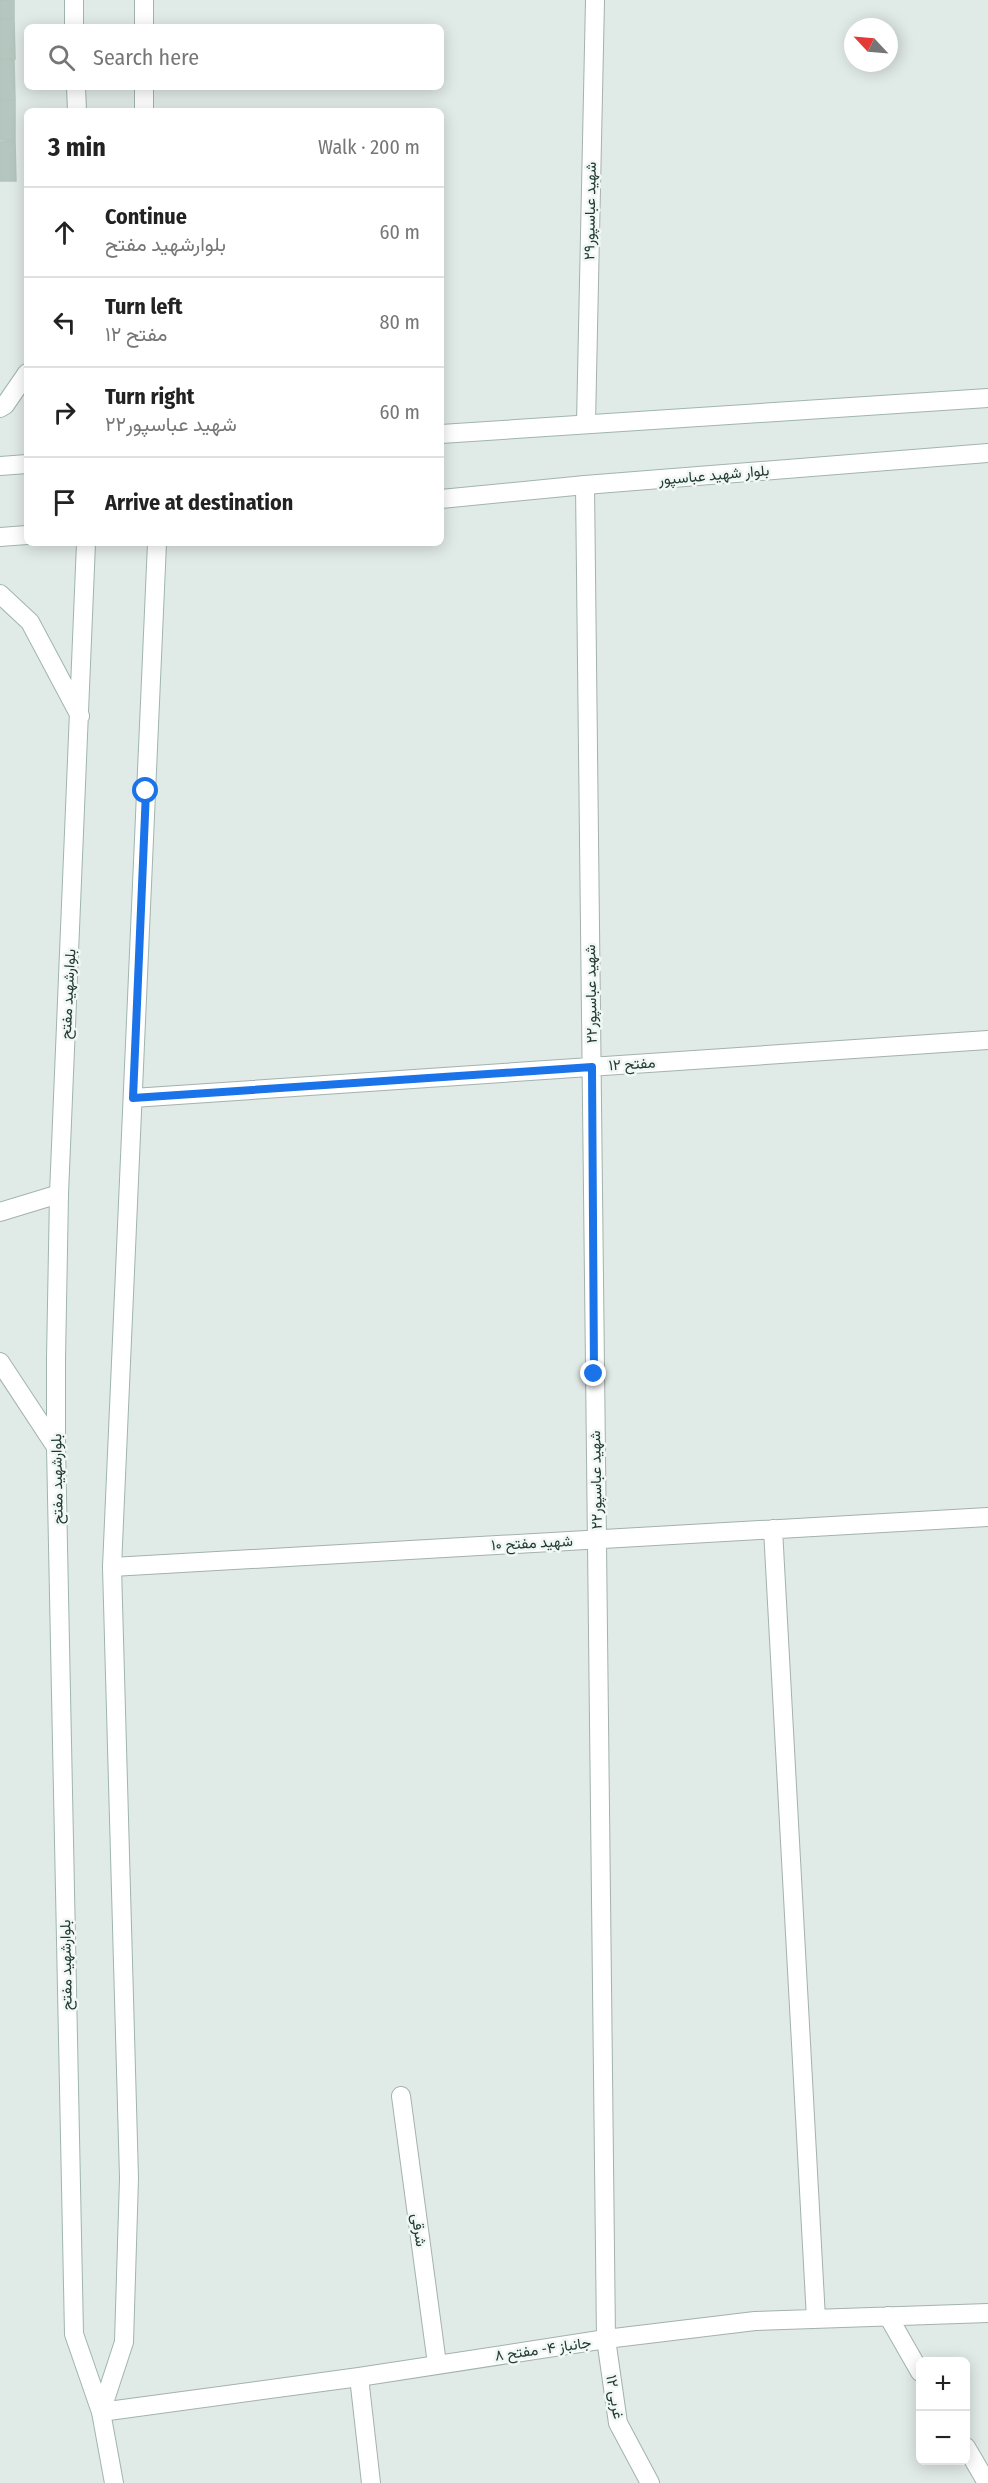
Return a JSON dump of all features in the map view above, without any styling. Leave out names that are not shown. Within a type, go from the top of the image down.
[{"type":"street","points":[[74,0],[74,24]]},
{"type":"street","points":[[144,0],[144,24]]},
{"type":"street","name":"شهید عباسپور۲۹","points":[[585,423],[595,0]]},
{"type":"street","points":[[76,90],[76,108]]},
{"type":"street","points":[[144,90],[144,108]]},
{"type":"street","points":[[0,408],[5,405],[24,377]]},
{"type":"street","points":[[444,434],[988,398]]},
{"type":"street","name":"بلوار شهید عباسپور","points":[[444,499],[585,485],[988,453]]},
{"type":"street","points":[[0,466],[24,464]]},
{"type":"street","name":"شهید عباسپور۲۲","points":[[585,485],[606,2339]]},
{"type":"street","points":[[0,537],[24,535]]},
{"type":"street","name":"بلوارشهید مفتح","points":[[86,546],[81,717],[59,1194],[56,1447],[74,2334],[101,2412],[114,2483]]},
{"type":"street","name":"بلوارشهید مفتح","points":[[101,2412],[124,2342],[129,2178],[112,1567],[157,546]]},
{"type":"street","points":[[0,594],[30,622],[81,717]]},
{"type":"street","name":"مفتح ۱۲","points":[[133,1098],[988,1040]]},
{"type":"street","points":[[0,1212],[59,1194]]},
{"type":"street","points":[[0,1362],[56,1447]]},
{"type":"street","name":"شهید مفتح ۱۰","points":[[112,1567],[988,1517]]},
{"type":"street","points":[[773,1529],[816,2319]]},
{"type":"street","name":"شرقی","points":[[401,2096],[437,2364]]},
{"type":"street","name":"جانباز ۴- مفتح ۸","points":[[101,2412],[359,2377],[606,2339],[755,2321],[988,2313]]},
{"type":"street","points":[[888,2316],[916,2364]]},
{"type":"street","name":"غربی ۱۲","points":[[606,2339],[618,2423],[650,2483]]},
{"type":"street","points":[[359,2377],[371,2483]]},
{"type":"street","points":[[970,2454],[987,2483]]},
{"type":"building","points":[[0,0],[14,0],[14,18],[0,18]]},
{"type":"building","points":[[0,19],[14,19],[15,59],[0,59]]},
{"type":"building","points":[[0,60],[14,60],[15,100],[0,100]]},
{"type":"building","points":[[15,100],[15,140],[0,140],[0,101]]},
{"type":"building","points":[[15,141],[16,181],[0,181],[0,142]]},
{"type":"route","points":[[146,791],[133,1098],[592,1067],[594,1374]]}]
